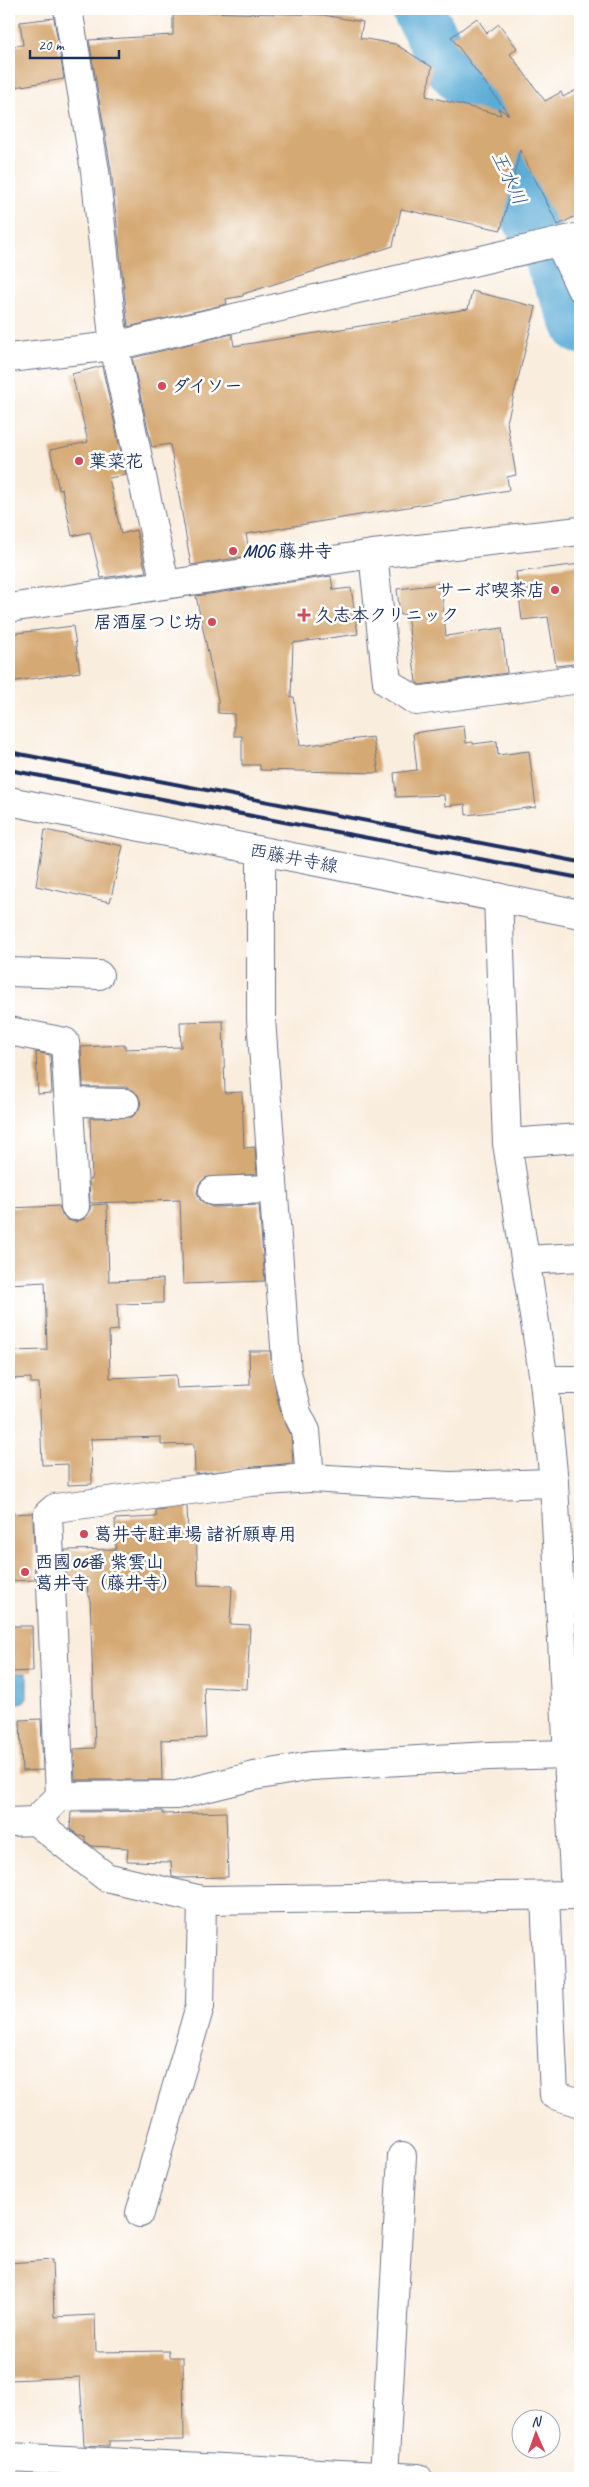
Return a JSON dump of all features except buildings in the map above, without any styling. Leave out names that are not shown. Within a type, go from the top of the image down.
[{"type":"street","points":[[68,9],[95,170],[114,346],[165,584]]},
{"type":"street","points":[[9,358],[114,346],[570,240],[580,287]]},
{"type":"street","points":[[9,608],[373,554],[580,530]]},
{"type":"street","points":[[373,554],[387,682],[416,701],[580,679]]},
{"type":"street","name":"西藤井寺線","points":[[9,801],[580,914]]},
{"type":"street","points":[[261,852],[261,1019],[287,1373],[297,1413],[306,1431],[310,1478]]},
{"type":"street","points":[[498,897],[507,1143],[544,1380],[554,1483],[569,1575],[571,1642],[568,1754],[578,1895],[545,1897],[390,1896],[202,1900],[106,1877],[22,1822],[60,1796],[177,1795],[254,1776],[311,1766],[471,1757],[568,1754]]},
{"type":"street","points":[[9,972],[99,975]]},
{"type":"street","points":[[9,1031],[65,1042],[75,1206]]},
{"type":"street","points":[[69,1098],[76,1102],[125,1103]]},
{"type":"street","points":[[507,1143],[580,1138]]},
{"type":"street","points":[[213,1191],[273,1189]]},
{"type":"street","points":[[526,1260],[580,1257]]},
{"type":"street","points":[[544,1380],[580,1380]]},
{"type":"street","points":[[60,1796],[48,1514],[55,1508],[251,1482],[310,1478],[450,1486],[554,1483]]},
{"type":"street","points":[[545,1897],[554,2095],[580,2103]]},
{"type":"street","points":[[140,2213],[200,2006],[202,1900]]},
{"type":"street","points":[[384,2476],[402,2156]]},
{"type":"street","points":[[9,2457],[178,2472],[418,2478]]},
{"type":"water","points":[[9,1673],[27,1673],[27,1699],[24,1702],[9,1705]]},
{"type":"waterway","name":"王水川","points":[[417,9],[448,64],[485,104],[496,156],[551,262],[580,328]]},
{"type":"railway","points":[[9,752],[580,862]]},
{"type":"railway","points":[[9,770],[580,878]]},
{"type":"place","name":"ダイソー","points":[[162,386]]},
{"type":"place","name":"葉菜花","points":[[79,461]]},
{"type":"place","name":"MOG 藤井寺","points":[[233,551]]},
{"type":"place","name":"サーボ喫茶店","points":[[555,590]]},
{"type":"place","name":"久志本クリニック","points":[[304,615]]},
{"type":"place","name":"居酒屋つじ坊","points":[[212,622]]},
{"type":"place","name":"葛井寺駐車場 諸祈願専用","points":[[84,1534]]},
{"type":"place","name":"西國06番 紫雲山 葛井寺（藤井寺）","points":[[25,1572]]}]
